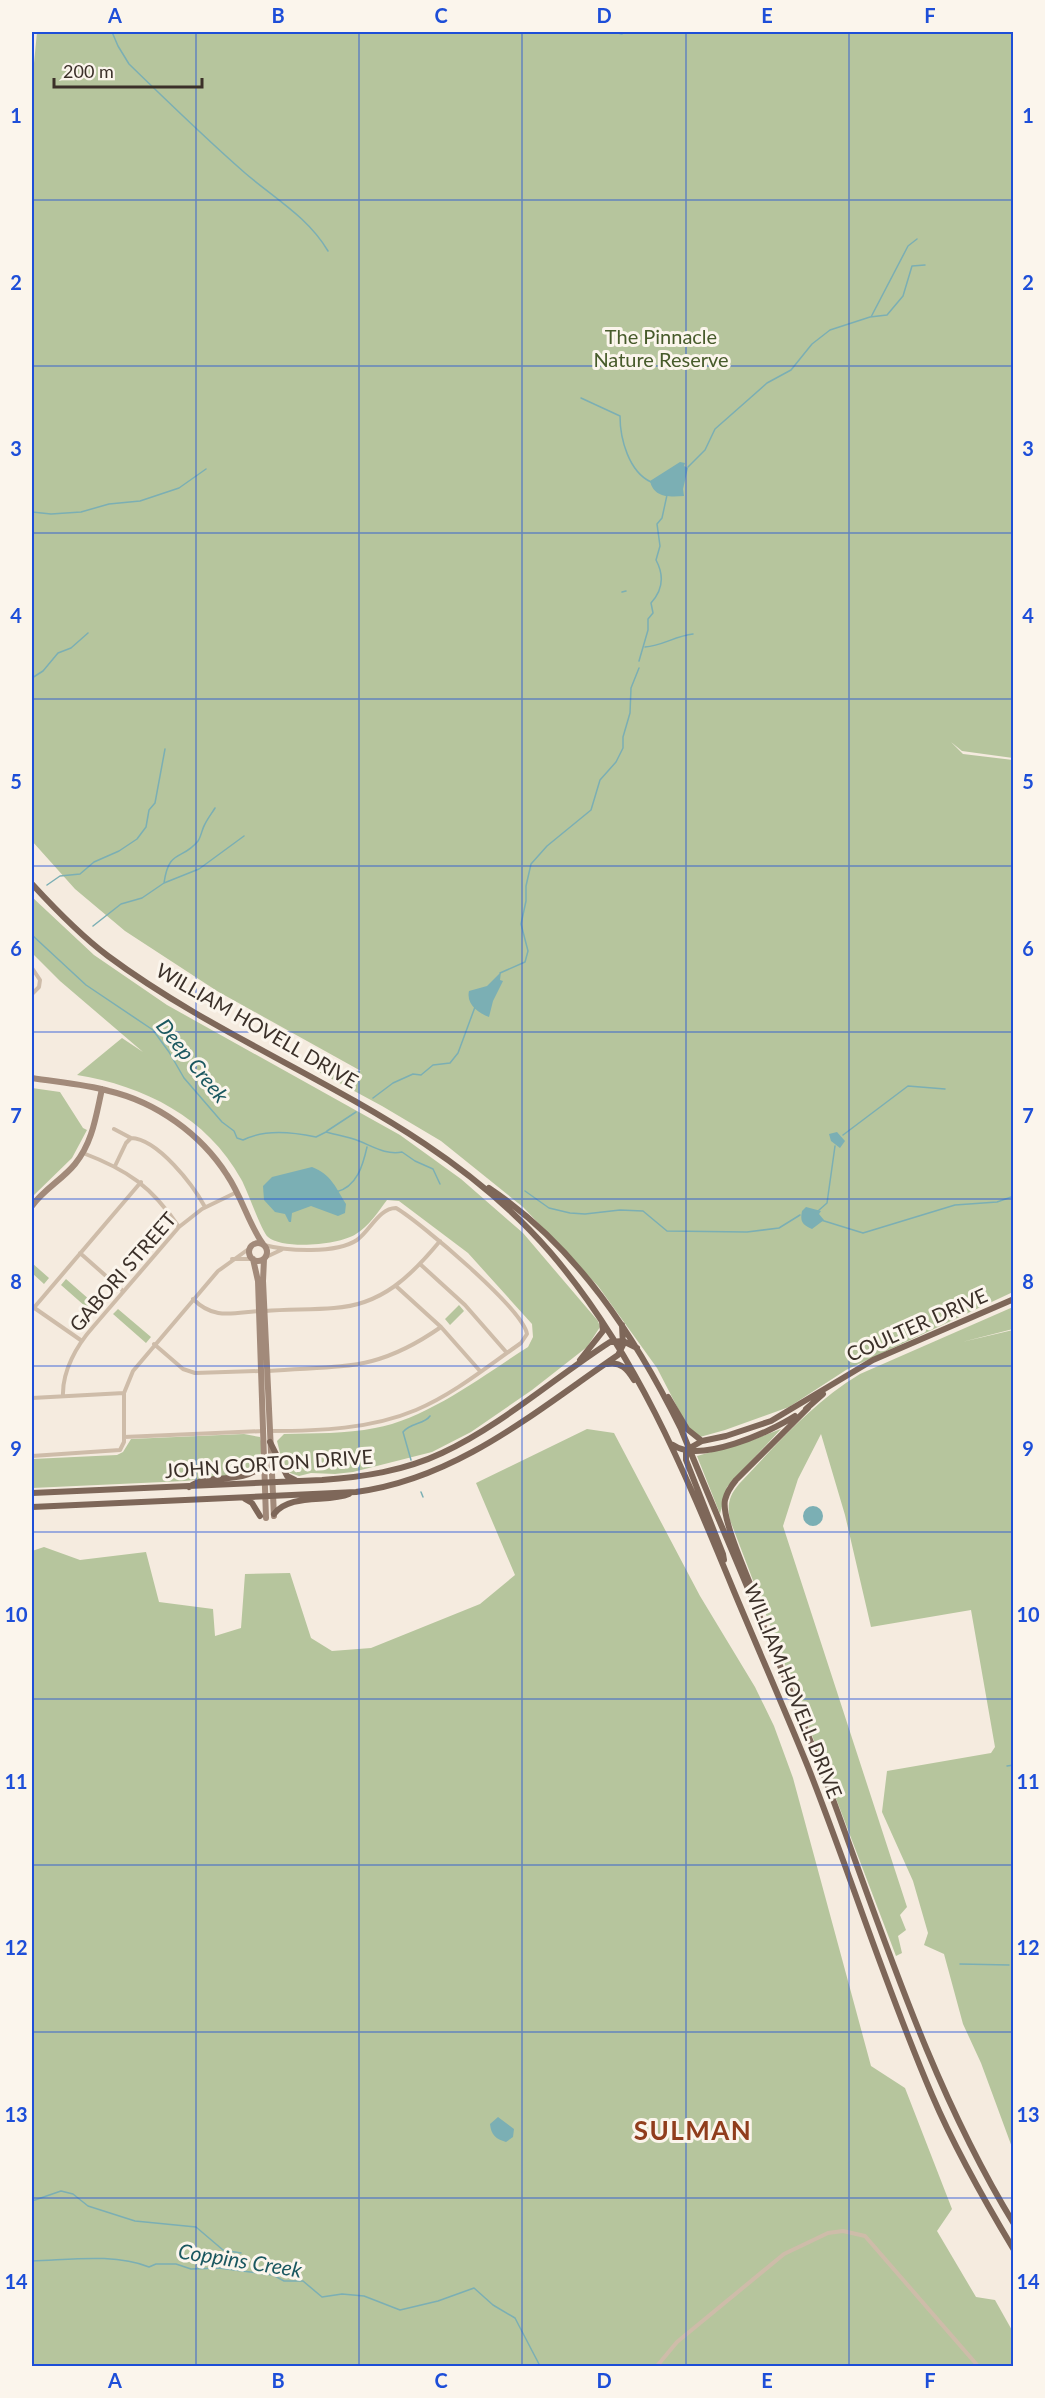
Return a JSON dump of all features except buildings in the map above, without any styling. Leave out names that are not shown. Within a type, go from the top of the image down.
[{"type":"main road","name":"WILLIAM HOVELL DRIVE","points":[[32,884],[104,953],[142,980],[182,1005],[400,1126],[462,1168],[546,1248],[619,1341],[621,1350],[672,1444],[808,1768],[933,2097],[976,2186],[1014,2250]]},
{"type":"main road","name":"WILLIAM HOVELL DRIVE","points":[[478,1182],[503,1198],[550,1237],[585,1275],[622,1324],[659,1384],[796,1706],[939,2080],[979,2164],[1014,2224]]},
{"type":"main road","name":"COULTER DRIVE","points":[[688,1450],[702,1441],[771,1421],[792,1411],[873,1360],[1014,1299]]},
{"type":"main road","points":[[579,1364],[603,1331],[601,1318]]},
{"type":"main road","points":[[622,1324],[619,1341],[638,1348]]},
{"type":"main road","name":"JOHN GORTON DRIVE","points":[[32,1493],[272,1483],[363,1476],[399,1468],[441,1454],[472,1437],[607,1344],[619,1341]]},
{"type":"main road","name":"JOHN GORTON DRIVE","points":[[32,1507],[356,1492],[418,1478],[465,1458],[618,1355],[621,1350]]},
{"type":"main road","points":[[603,1365],[613,1363],[628,1370],[650,1402]]},
{"type":"main road","name":"COULTER DRIVE","points":[[688,1450],[755,1437],[780,1426],[808,1408],[834,1383]]},
{"type":"main road","points":[[659,1384],[687,1429],[702,1441]]},
{"type":"main road","points":[[796,1706],[724,1506],[730,1488],[736,1480],[808,1408]]},
{"type":"main road","points":[[270,1442],[287,1476],[301,1481]]},
{"type":"main road","points":[[672,1444],[688,1450],[686,1460],[723,1554],[724,1567]]},
{"type":"main road","points":[[188,1487],[198,1481],[238,1479],[264,1465]]},
{"type":"main road","points":[[274,1515],[278,1510],[298,1501],[338,1499],[356,1492]]},
{"type":"main road","points":[[243,1498],[252,1503],[263,1517]]},
{"type":"street","points":[[32,968],[40,980],[39,987],[32,994]]},
{"type":"street","points":[[32,1078],[102,1089],[143,1103],[182,1126],[214,1157],[237,1192],[252,1228],[267,1253],[264,1258],[262,1311],[267,1431],[263,1517]]},
{"type":"street","points":[[32,1206],[47,1188],[76,1163],[83,1153],[95,1124],[102,1089]]},
{"type":"street","points":[[114,1129],[142,1141],[172,1163],[189,1182],[205,1207]]},
{"type":"street","points":[[116,1166],[131,1138]]},
{"type":"street","points":[[83,1153],[116,1166],[141,1182],[159,1200],[179,1227]]},
{"type":"street","points":[[82,1341],[32,1308],[141,1182]]},
{"type":"street","name":"GABORI STREET","points":[[63,1396],[67,1371],[82,1341],[123,1291],[179,1227],[205,1207],[237,1192]]},
{"type":"street","points":[[32,1456],[116,1452],[123,1447],[124,1393],[133,1371],[218,1271],[256,1243],[281,1250],[335,1248],[350,1244],[364,1234],[386,1210],[393,1208],[399,1210],[440,1241],[487,1283],[525,1327],[526,1337],[507,1353],[437,1400],[395,1418],[350,1427],[124,1437]]},
{"type":"street","points":[[252,1228],[249,1255],[257,1274],[262,1311]]},
{"type":"street","points":[[193,1299],[203,1308],[214,1313],[350,1306],[371,1301],[397,1287],[440,1241]]},
{"type":"street","points":[[231,1260],[252,1259],[257,1261],[281,1250]]},
{"type":"street","points":[[80,1253],[123,1291]]},
{"type":"street","points":[[420,1264],[465,1305],[507,1353]]},
{"type":"street","points":[[397,1287],[441,1327],[480,1371]]},
{"type":"street","points":[[154,1344],[183,1369],[195,1373],[347,1367],[375,1362],[410,1348],[441,1327]]},
{"type":"street","points":[[32,1398],[124,1393]]},
{"type":"street","points":[[267,1431],[270,1442],[274,1515]]},
{"type":"street","points":[[657,2367],[676,2343],[784,2254],[828,2233],[843,2231],[865,2236],[978,2367]]},
{"type":"green space","name":"The Pinnacle Nature Reserve","points":[[37,32],[1013,32],[1013,758],[962,751],[951,742],[963,754],[1013,760],[1013,1292],[846,1370],[789,1407],[700,1437],[687,1426],[657,1368],[598,1286],[523,1207],[441,1141],[319,1072],[361,1071],[217,991],[125,931],[75,889],[32,841],[32,84]]},
{"type":"green space","points":[[32,897],[94,955],[167,1005],[400,1135],[461,1179],[523,1233],[598,1321],[600,1327],[587,1347],[532,1390],[471,1432],[432,1452],[353,1472],[311,1473],[299,1476],[287,1472],[277,1441],[284,1434],[364,1430],[395,1423],[415,1415],[474,1383],[528,1347],[533,1337],[532,1324],[468,1253],[399,1201],[387,1200],[361,1231],[348,1238],[298,1245],[275,1241],[265,1233],[241,1179],[227,1157],[192,1122],[149,1096],[102,1080],[77,1075],[122,1038],[143,1052],[60,981],[32,953]]},
{"type":"green space","points":[[32,1088],[60,1092],[83,1128],[87,1130],[72,1158],[32,1197]]},
{"type":"green space","points":[[32,1263],[49,1278],[44,1284],[32,1273]]},
{"type":"green space","points":[[66,1279],[99,1308],[94,1314],[61,1285]]},
{"type":"green space","points":[[459,1305],[464,1311],[450,1325],[445,1319]]},
{"type":"green space","points":[[1013,1307],[1013,1329],[962,1342],[1013,1330],[1013,2150],[981,2063],[963,2024],[944,1954],[924,1945],[928,1933],[913,1881],[882,1812],[887,1771],[991,1753],[995,1747],[971,1610],[871,1627],[845,1515],[821,1434],[798,1479],[783,1526],[907,1907],[900,1915],[906,1930],[898,1936],[902,1953],[896,1956],[730,1520],[729,1509],[731,1496],[739,1484],[796,1424],[843,1385],[860,1374]]},
{"type":"green space","points":[[118,1309],[151,1337],[146,1343],[113,1314]]},
{"type":"green space","points":[[587,1429],[614,1433],[700,1596],[755,1687],[774,1726],[793,1778],[871,2066],[905,2088],[952,2209],[937,2231],[976,2297],[995,2300],[1013,2332],[1013,2366],[32,2366],[32,1551],[44,1547],[80,1560],[146,1552],[159,1602],[213,1609],[215,1636],[241,1628],[245,1574],[290,1573],[311,1638],[332,1651],[371,1648],[480,1604],[515,1575],[476,1483]]},
{"type":"green space","points":[[781,1429],[727,1487],[720,1514],[697,1456],[750,1441]]},
{"type":"green space","points":[[244,1434],[260,1437],[262,1446],[259,1465],[244,1474],[185,1481],[32,1488],[32,1459],[117,1455],[123,1452],[131,1439]]},
{"type":"water","points":[[680,462],[685,463],[684,466],[688,468],[683,489],[684,496],[668,496],[655,491],[650,481]]},
{"type":"water","points":[[501,972],[500,980],[503,981],[493,1001],[489,1017],[471,1004],[469,991],[487,986]]},
{"type":"water","points":[[837,1132],[845,1141],[840,1148],[831,1141],[829,1134]]},
{"type":"water","points":[[312,1167],[324,1173],[332,1182],[346,1204],[345,1213],[338,1216],[311,1206],[292,1213],[291,1222],[289,1222],[285,1214],[275,1212],[264,1200],[263,1186],[272,1177]]},
{"type":"water","points":[[806,1207],[821,1211],[819,1214],[824,1220],[812,1229],[802,1220],[802,1211]]},
{"type":"water","points":[[809,1506],[817,1506],[823,1512],[823,1520],[817,1526],[809,1526],[803,1520],[803,1512]]},
{"type":"water","points":[[498,2117],[514,2129],[513,2137],[506,2142],[497,2138],[492,2131],[490,2124]]},
{"type":"waterway","points":[[112,32],[129,64],[230,160],[301,218],[328,251]]},
{"type":"waterway","points":[[613,32],[622,34]]},
{"type":"waterway","points":[[871,317],[908,246],[917,239]]},
{"type":"waterway","points":[[688,467],[705,450],[715,429],[767,383],[791,370],[812,344],[830,330],[870,317],[887,315],[903,296],[912,266],[925,265]]},
{"type":"waterway","points":[[581,398],[620,416],[627,454],[637,471],[651,482]]},
{"type":"waterway","points":[[32,512],[51,514],[81,512],[109,504],[140,501],[179,488],[206,469]]},
{"type":"waterway","points":[[639,661],[648,630],[648,619],[653,613],[651,603],[660,588],[661,577],[656,560],[660,546],[657,524],[662,518],[667,495]]},
{"type":"waterway","points":[[622,592],[626,591]]},
{"type":"waterway","points":[[32,678],[43,671],[58,653],[71,648],[88,633]]},
{"type":"waterway","points":[[645,647],[693,634]]},
{"type":"waterway","points":[[500,973],[525,962],[528,951],[521,924],[531,864],[547,846],[591,810],[600,780],[616,762],[623,748],[623,737],[630,713],[631,688],[639,668]]},
{"type":"waterway","points":[[47,885],[60,876],[80,874],[94,862],[119,851],[137,839],[146,827],[149,810],[155,803],[165,749]]},
{"type":"waterway","points":[[164,883],[169,864],[198,841],[215,808]]},
{"type":"waterway","points":[[93,926],[121,904],[142,898],[164,883],[199,869],[244,836]]},
{"type":"waterway","name":"Deep Creek","points":[[32,935],[86,985],[153,1030],[184,1078],[222,1122],[234,1131],[237,1138],[243,1140],[260,1134],[279,1132],[316,1137],[326,1132],[385,1151],[402,1152],[433,1169],[440,1184]]},
{"type":"waterway","points":[[373,1098],[393,1083],[413,1074],[421,1075],[433,1065],[450,1063],[458,1053],[475,1007]]},
{"type":"waterway","name":"Deep Creek","points":[[843,1135],[908,1086],[945,1089]]},
{"type":"waterway","points":[[327,1131],[356,1112]]},
{"type":"waterway","name":"Deep Creek","points":[[818,1211],[827,1203],[835,1146]]},
{"type":"waterway","points":[[336,1192],[354,1180],[361,1168],[367,1147]]},
{"type":"waterway","name":"Deep Creek","points":[[525,1191],[549,1208],[570,1213],[643,1211],[667,1231],[747,1232],[779,1228],[800,1215]]},
{"type":"waterway","points":[[821,1220],[863,1233],[955,1205],[997,1202],[1014,1196]]},
{"type":"waterway","points":[[411,1460],[403,1432],[430,1416]]},
{"type":"waterway","points":[[421,1492],[423,1497]]},
{"type":"waterway","points":[[1007,1766],[1014,1765]]},
{"type":"waterway","points":[[960,1964],[1009,1965]]},
{"type":"waterway","points":[[32,2201],[61,2191],[73,2194],[88,2206],[135,2221],[196,2227],[223,2250],[241,2253]]},
{"type":"waterway","name":"Coppins Creek","points":[[32,2261],[106,2259],[149,2267],[156,2264],[176,2264],[191,2269],[219,2268],[273,2275],[284,2281],[303,2281],[322,2297],[342,2294],[364,2296],[400,2310],[438,2301],[474,2288],[493,2305],[515,2318],[540,2366]]},
{"type":"district","name":"SULMAN","points":[[693,2131]]}]
